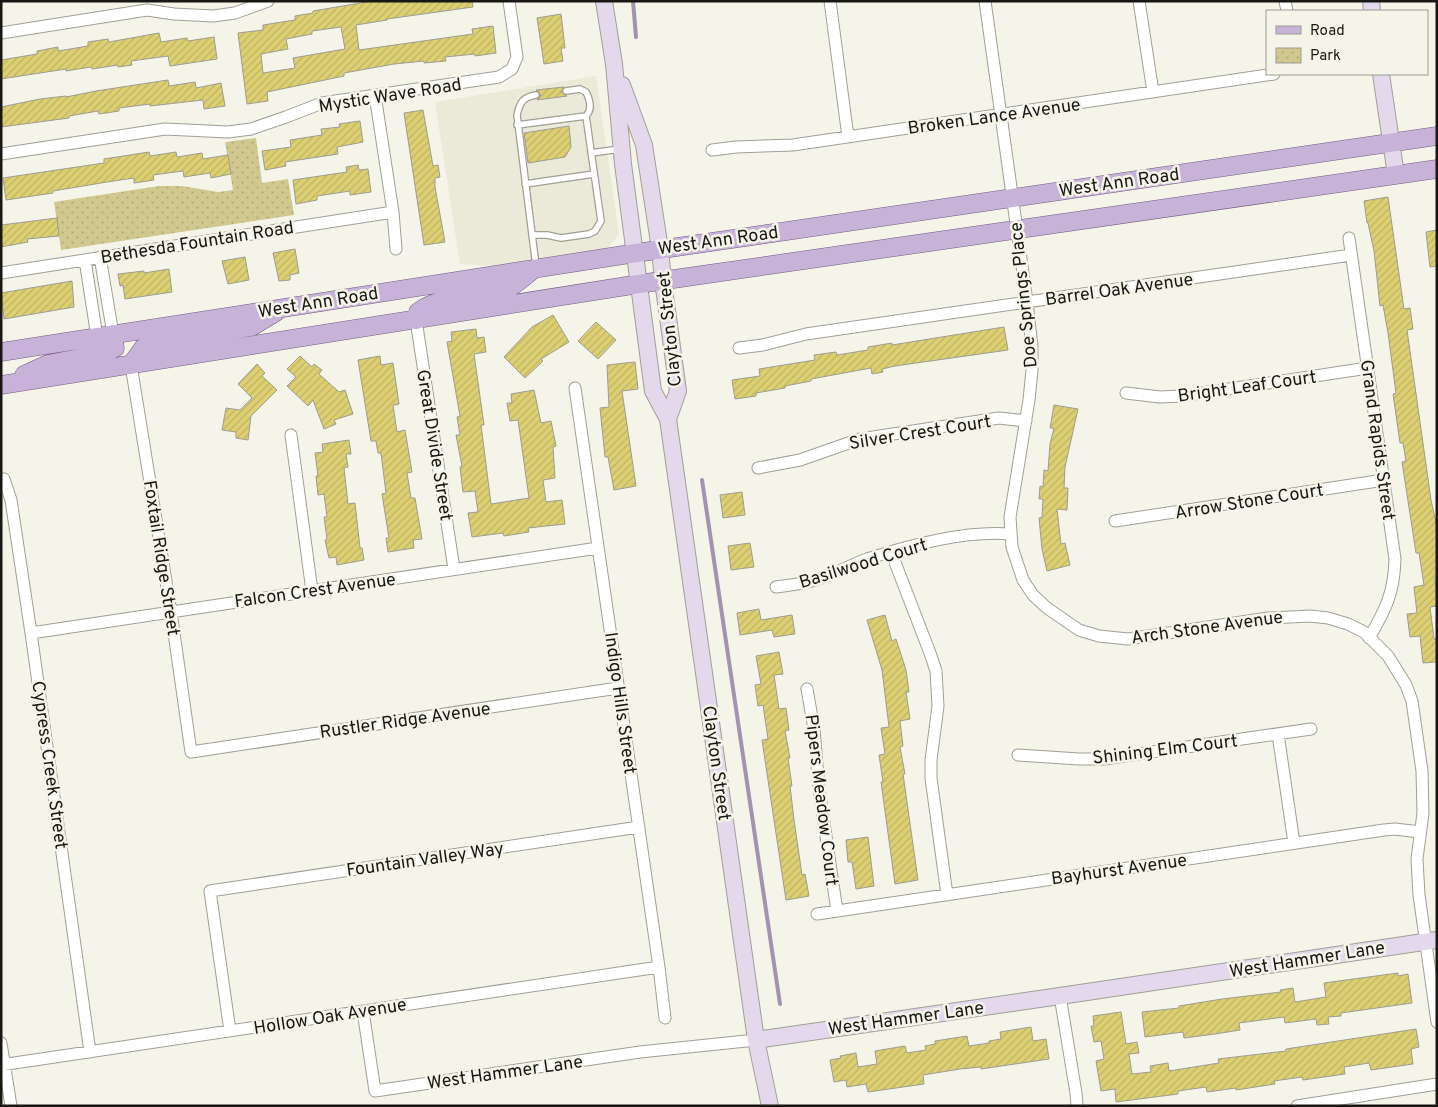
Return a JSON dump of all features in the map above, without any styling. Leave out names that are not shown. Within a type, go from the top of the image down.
[{"type":"main road","name":"West Ann Road","points":[[1,352],[660,249],[1437,136]]},
{"type":"main road","name":"West Ann Road","points":[[2,385],[639,284],[1437,169]]},
{"type":"main road","points":[[416,320],[418,312],[424,307],[444,300],[493,293],[507,289],[537,268]]},
{"type":"main road","points":[[131,365],[143,348],[154,344],[251,327],[282,308]]},
{"type":"main road","points":[[2,385],[48,364],[100,354],[115,348],[105,336]]},
{"type":"street","points":[[1,33],[147,10],[174,14],[220,15],[235,13],[268,1]]},
{"type":"street","name":"Mystic Wave Road","points":[[1,154],[165,129],[228,132],[251,129],[322,103],[499,77],[512,69],[517,57],[509,1]]},
{"type":"street","name":"Clayton Street","points":[[604,1],[614,64],[622,148],[654,392],[668,420],[756,1040],[770,1106]]},
{"type":"street","points":[[830,1],[848,137]]},
{"type":"street","name":"Doe Springs Place","points":[[984,1],[1032,347],[1032,370],[1026,421],[1010,517],[1010,534],[1016,562],[1023,580],[1033,595],[1046,608]]},
{"type":"street","points":[[1139,1],[1153,92]]},
{"type":"street","name":"Clayton Street","points":[[614,64],[644,145],[660,249],[678,391],[668,420]]},
{"type":"street","name":"Broken Lance Avenue","points":[[712,150],[736,147],[793,145],[1267,75]]},
{"type":"street","points":[[1382,75],[1396,175]]},
{"type":"street","points":[[375,95],[393,212],[396,249]]},
{"type":"street","points":[[622,148],[644,145]]},
{"type":"street","name":"Bethesda Fountain Road","points":[[1,273],[393,212]]},
{"type":"street","name":"Grand Rapids Street","points":[[1349,238],[1395,559],[1395,576],[1392,592],[1370,638]]},
{"type":"street","name":"Barrel Oak Avenue","points":[[739,348],[763,345],[806,334],[1351,255]]},
{"type":"street","points":[[100,257],[106,289],[105,336]]},
{"type":"street","points":[[85,260],[90,292],[105,336]]},
{"type":"street","name":"Great Divide Street","points":[[416,320],[454,570]]},
{"type":"street","name":"Foxtail Ridge Street","points":[[131,365],[171,612],[191,752]]},
{"type":"street","name":"Bright Leaf Court","points":[[1126,392],[1160,397],[1182,396],[1368,368]]},
{"type":"street","name":"Indigo Hills Street","points":[[575,388],[665,1018]]},
{"type":"street","name":"Silver Crest Court","points":[[758,468],[800,460],[860,439],[999,418],[1026,421]]},
{"type":"street","points":[[291,435],[312,591]]},
{"type":"street","name":"Cypress Creek Street","points":[[4,479],[11,500],[31,633],[90,1052]]},
{"type":"street","name":"Arrow Stone Court","points":[[1115,521],[1384,480]]},
{"type":"street","name":"Basilwood Court","points":[[776,588],[802,584],[821,578],[914,544],[991,532],[1010,534]]},
{"type":"street","name":"Falcon Crest Avenue","points":[[31,633],[598,548]]},
{"type":"street","points":[[890,552],[936,671],[938,706],[931,760],[931,778],[947,895]]},
{"type":"street","name":"Arch Stone Avenue","points":[[1046,608],[1079,630],[1099,636],[1128,639],[1293,615],[1328,618],[1364,632],[1388,656],[1398,670],[1412,701],[1422,771],[1423,813],[1417,859],[1419,895],[1431,941],[1437,1022]]},
{"type":"street","name":"Rustler Ridge Avenue","points":[[191,752],[618,688]]},
{"type":"street","name":"Pipers Meadow Court","points":[[807,689],[814,729],[818,789],[837,911]]},
{"type":"street","name":"Shining Elm Court","points":[[1018,755],[1079,760],[1104,759],[1310,729]]},
{"type":"street","points":[[1278,734],[1294,843]]},
{"type":"street","name":"Fountain Valley Way","points":[[230,1032],[210,891],[639,827]]},
{"type":"street","name":"Bayhurst Avenue","points":[[817,914],[1384,830],[1395,829],[1420,832]]},
{"type":"street","name":"West Hammer Lane","points":[[363,1012],[375,1092],[640,1052],[756,1040],[1431,941]]},
{"type":"street","name":"Hollow Oak Avenue","points":[[3,1065],[659,967]]},
{"type":"street","points":[[1060,996],[1077,1106]]},
{"type":"street","points":[[1,1043],[10,1106]]},
{"type":"street","points":[[1297,1106],[1437,1084]]},
{"type":"lane","points":[[532,235],[547,235],[560,238],[589,234],[595,231],[601,221],[586,116],[590,108],[589,98],[586,92],[580,89],[566,91]]},
{"type":"lane","points":[[536,95],[527,96],[522,100],[517,115],[517,126],[537,268]]},
{"type":"lane","points":[[517,126],[586,116]]},
{"type":"lane","points":[[591,153],[622,148]]},
{"type":"lane","points":[[525,184],[594,174]]},
{"type":"lane","points":[[90,292],[106,289]]},
{"type":"shaded area","points":[[596,76],[619,234],[608,248],[494,266],[460,264],[435,102]]},
{"type":"green space","points":[[256,138],[262,183],[288,179],[294,215],[61,250],[54,202],[159,186],[182,186],[218,192],[233,190],[225,142]]},
{"type":"building","points":[[372,1],[472,1],[473,7],[356,25],[359,50],[473,34],[472,29],[493,26],[496,53],[445,57],[446,61],[394,64],[344,73],[344,76],[267,92],[268,101],[247,104],[238,33],[263,30],[263,25],[295,20],[295,16],[313,13],[313,11]],"holes":[[[341,27],[345,49],[293,58],[295,68],[263,73],[261,54],[288,49],[286,39],[312,34],[312,31]]]},
{"type":"building","points":[[561,14],[565,48],[561,48],[563,61],[544,64],[537,18]]},
{"type":"building","points":[[159,33],[161,42],[187,38],[188,41],[214,37],[217,59],[170,66],[168,56],[131,61],[132,65],[118,67],[118,65],[92,69],[91,67],[66,71],[66,69],[1,79],[1,60],[37,54],[37,51],[58,47],[58,51],[88,46],[88,42],[108,39],[109,42]]},
{"type":"building","points":[[168,80],[169,86],[195,82],[196,88],[221,83],[225,106],[204,109],[203,100],[150,106],[150,104],[119,108],[119,111],[99,114],[98,111],[69,116],[69,118],[1,127],[1,107],[40,99],[66,97]]},
{"type":"building","points":[[564,87],[561,92],[567,96],[537,100],[541,95],[536,90]]},
{"type":"building","points":[[423,110],[433,166],[438,165],[440,177],[435,178],[435,187],[445,242],[424,245],[404,113]]},
{"type":"building","points":[[360,121],[363,142],[337,147],[338,154],[285,162],[286,166],[265,170],[262,151],[291,147],[290,140],[322,135],[321,129],[340,127],[339,124]]},
{"type":"building","points":[[569,126],[571,147],[565,157],[528,163],[524,133]]},
{"type":"building","points":[[149,152],[150,156],[176,152],[177,157],[202,153],[203,159],[228,155],[231,174],[211,178],[210,173],[184,177],[183,171],[153,175],[154,180],[134,183],[134,178],[6,200],[3,178],[104,163],[104,159]]},
{"type":"building","points":[[358,165],[359,170],[368,169],[371,192],[350,195],[350,191],[317,196],[317,200],[296,204],[293,180],[347,172],[346,167]]},
{"type":"building","points":[[1388,197],[1404,309],[1410,308],[1413,329],[1407,330],[1431,500],[1437,527],[1437,577],[1435,577],[1437,606],[1430,607],[1434,639],[1437,639],[1437,662],[1423,663],[1420,636],[1410,637],[1407,614],[1417,613],[1414,587],[1424,585],[1419,553],[1416,553],[1402,462],[1406,461],[1403,443],[1400,443],[1393,394],[1396,393],[1388,333],[1383,305],[1380,306],[1374,251],[1364,201]]},
{"type":"building","points":[[57,218],[59,236],[27,239],[28,242],[1,247],[1,225]]},
{"type":"building","points":[[1437,230],[1437,266],[1430,267],[1426,232]]},
{"type":"building","points":[[295,249],[299,273],[290,275],[290,280],[279,281],[273,253]]},
{"type":"building","points":[[245,257],[249,280],[228,284],[222,261]]},
{"type":"building","points":[[169,269],[172,292],[125,299],[123,285],[120,286],[118,274],[144,271],[144,273]]},
{"type":"building","points":[[72,281],[74,307],[4,319],[1,293]]},
{"type":"building","points":[[553,315],[569,342],[541,359],[543,361],[525,378],[504,357],[532,327]]},
{"type":"building","points":[[596,322],[616,340],[598,359],[578,341]]},
{"type":"building","points":[[1004,327],[1008,350],[895,366],[882,369],[883,372],[872,374],[871,368],[811,379],[811,381],[785,386],[785,388],[756,393],[756,396],[735,399],[732,380],[760,376],[759,369],[815,360],[814,355],[836,352],[837,355],[868,350],[868,347],[892,343],[892,345]]},
{"type":"building","points":[[476,329],[477,338],[484,337],[486,352],[474,354],[484,425],[481,425],[491,504],[529,498],[518,420],[510,421],[507,403],[512,403],[511,394],[534,390],[541,423],[551,421],[556,446],[553,447],[555,478],[543,480],[546,502],[562,500],[565,524],[528,528],[529,532],[504,536],[503,533],[472,537],[468,513],[478,512],[475,491],[463,492],[460,467],[462,466],[456,435],[460,435],[457,417],[460,416],[447,342],[452,341],[451,332]]},
{"type":"building","points":[[300,356],[312,367],[314,364],[322,370],[319,374],[339,392],[345,390],[353,414],[334,420],[336,424],[324,429],[313,400],[308,406],[287,386],[296,377],[287,369]]},
{"type":"building","points":[[380,356],[381,365],[393,363],[399,404],[393,405],[397,432],[405,430],[412,472],[407,473],[411,498],[415,498],[422,539],[413,540],[414,548],[388,552],[386,538],[389,538],[382,494],[386,493],[381,453],[378,453],[376,441],[371,441],[358,360]]},
{"type":"building","points":[[635,362],[638,389],[622,391],[636,486],[614,490],[608,457],[605,457],[600,408],[609,407],[607,365]]},
{"type":"building","points":[[257,364],[265,373],[262,376],[277,390],[251,416],[248,440],[236,438],[236,432],[222,430],[226,408],[240,410],[252,398],[238,384]]},
{"type":"building","points":[[1054,405],[1078,409],[1065,467],[1064,488],[1068,488],[1067,510],[1057,509],[1061,544],[1065,543],[1070,565],[1047,571],[1042,549],[1039,518],[1042,517],[1043,499],[1039,499],[1040,486],[1043,487],[1044,470],[1048,471],[1050,444],[1054,428],[1050,428]]},
{"type":"building","points":[[349,440],[351,454],[346,454],[348,467],[344,468],[348,504],[355,503],[360,548],[362,548],[364,560],[337,565],[336,557],[329,558],[325,540],[327,539],[324,517],[327,517],[324,494],[318,495],[315,453],[323,452],[322,444]]},
{"type":"building","points":[[742,492],[745,515],[723,518],[720,495]]},
{"type":"building","points":[[750,543],[754,567],[731,570],[728,546]]},
{"type":"building","points":[[759,609],[761,620],[792,615],[795,634],[774,637],[772,630],[740,635],[737,613]]},
{"type":"building","points":[[885,615],[892,641],[896,639],[906,670],[909,692],[906,692],[910,719],[900,721],[903,746],[900,747],[918,880],[895,884],[879,755],[885,754],[881,728],[889,727],[882,670],[867,620]]},
{"type":"building","points":[[779,652],[783,674],[774,675],[779,709],[786,708],[789,730],[785,731],[790,758],[788,758],[794,820],[802,875],[805,874],[809,896],[786,900],[762,740],[768,739],[763,705],[758,706],[755,685],[761,684],[756,656]]},
{"type":"building","points":[[868,837],[874,886],[856,889],[852,862],[848,862],[846,840]]},
{"type":"building","points":[[1398,973],[1398,976],[1408,974],[1412,1003],[1341,1013],[1341,1016],[1328,1017],[1329,1024],[1317,1025],[1316,1019],[1285,1023],[1284,1017],[1239,1023],[1240,1030],[1215,1034],[1184,1038],[1183,1032],[1145,1037],[1142,1012],[1281,992],[1280,990],[1293,988],[1295,1002],[1326,997],[1324,983]]},
{"type":"building","points":[[1121,1012],[1126,1044],[1137,1042],[1139,1053],[1129,1054],[1132,1074],[1151,1072],[1150,1066],[1168,1063],[1169,1071],[1219,1063],[1218,1059],[1286,1051],[1286,1049],[1416,1029],[1419,1047],[1411,1049],[1413,1064],[1371,1070],[1369,1063],[1344,1067],[1345,1074],[1303,1080],[1302,1077],[1274,1081],[1275,1084],[1236,1090],[1236,1088],[1207,1092],[1206,1087],[1178,1091],[1178,1094],[1116,1102],[1115,1089],[1101,1091],[1096,1061],[1104,1059],[1101,1041],[1094,1042],[1091,1026],[1094,1026],[1093,1016]]},
{"type":"building","points":[[1031,1027],[1033,1041],[1046,1039],[1049,1059],[923,1075],[924,1084],[868,1092],[866,1084],[847,1087],[846,1080],[834,1082],[830,1060],[841,1058],[840,1056],[856,1053],[858,1067],[877,1064],[875,1051],[905,1046],[907,1053],[926,1050],[925,1046],[935,1044],[935,1041],[967,1036],[969,1046],[989,1043],[989,1041],[1001,1039],[1000,1032]]},
{"type":"waterway","points":[[633,1],[636,37]]},
{"type":"waterway","points":[[702,480],[780,1004]]}]
